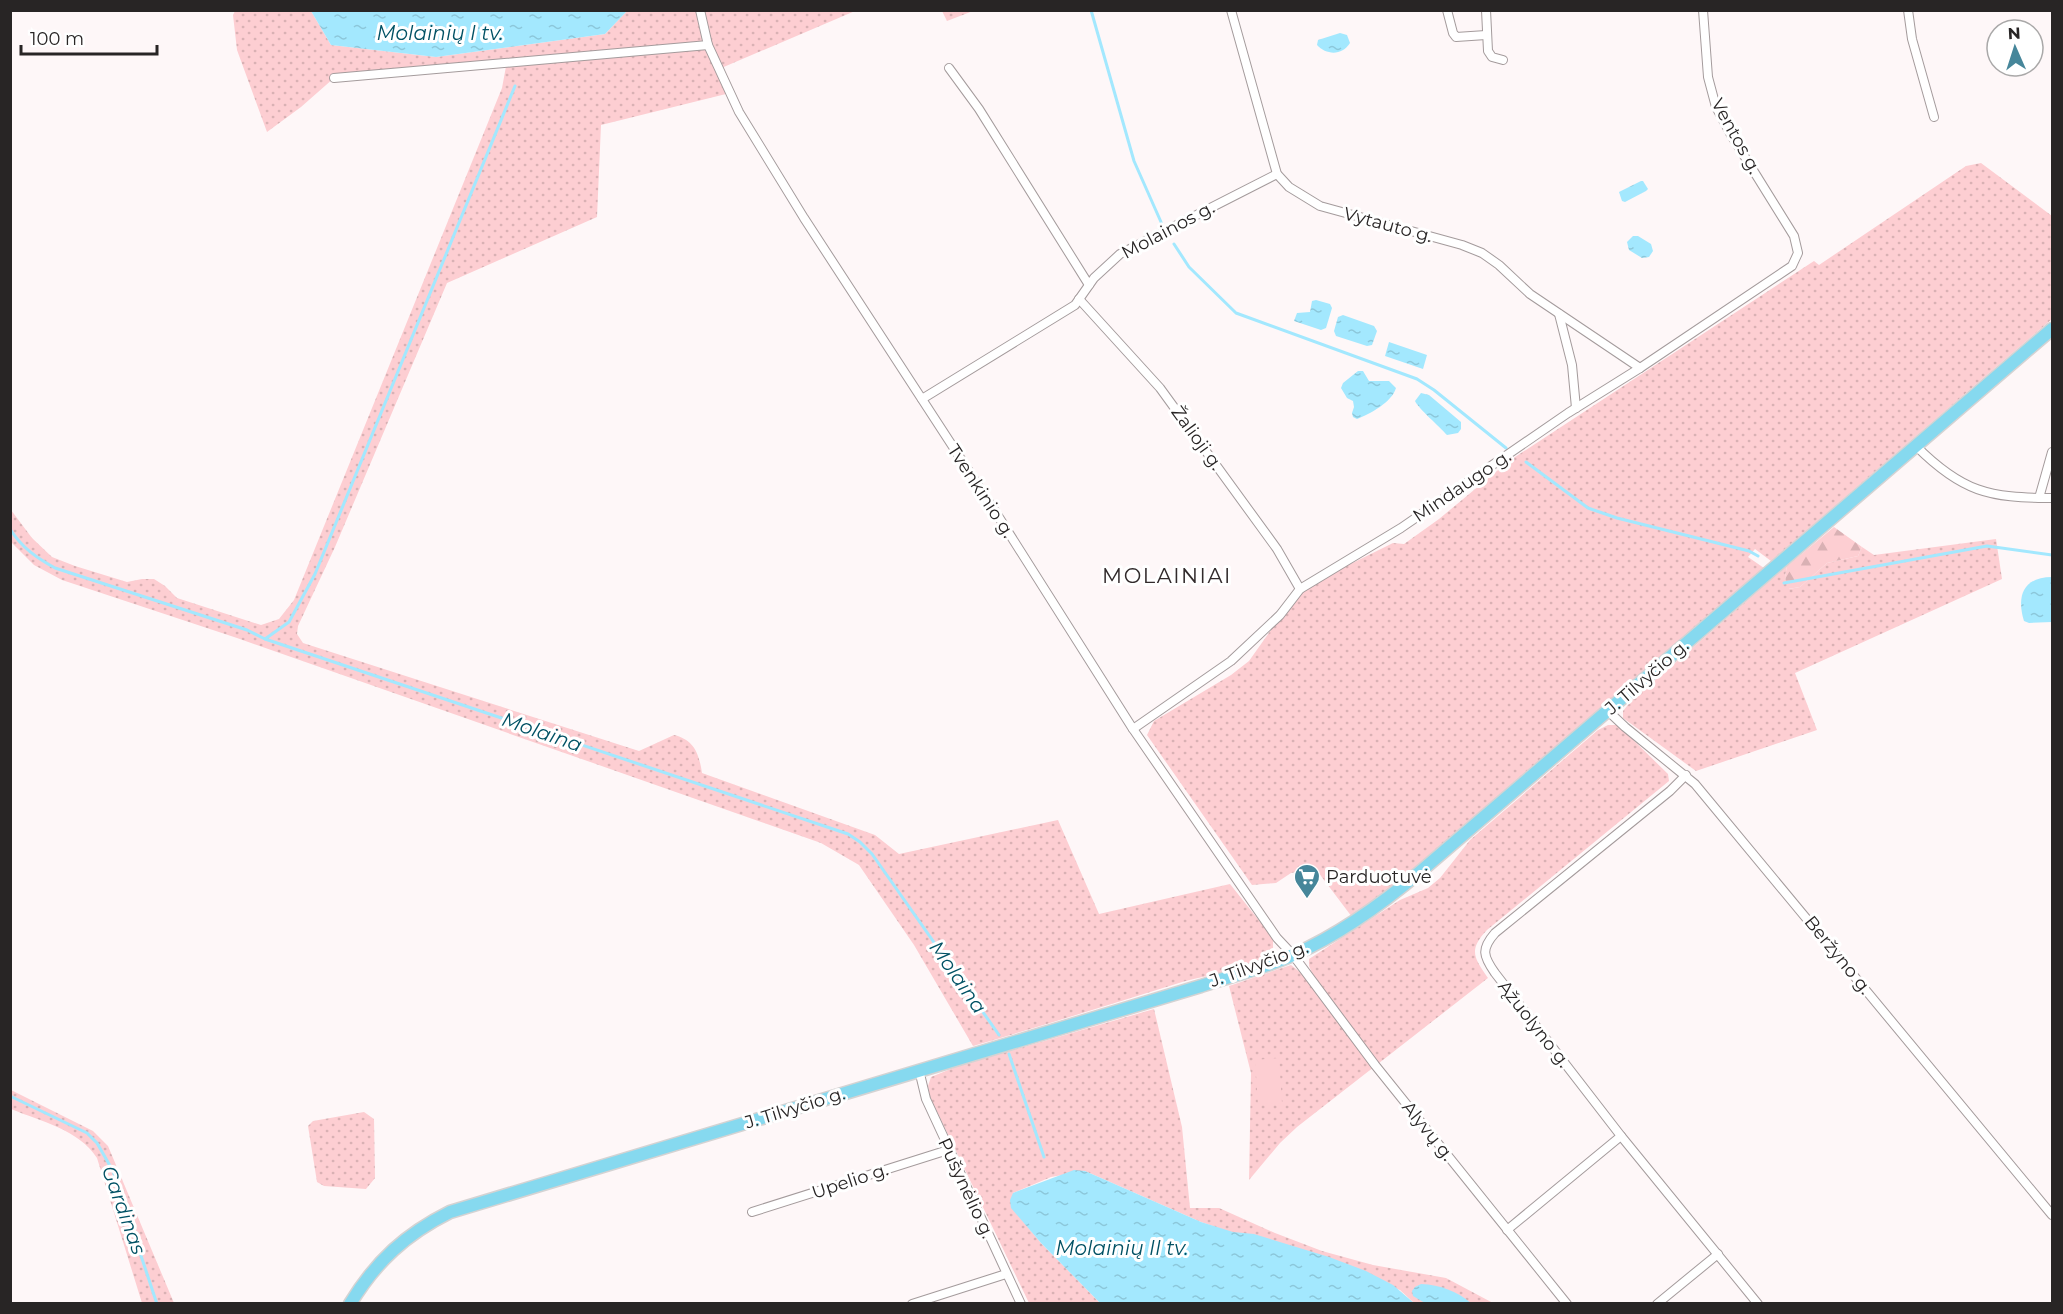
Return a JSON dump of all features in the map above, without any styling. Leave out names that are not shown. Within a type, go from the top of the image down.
[{"type":"main road","name":"J. Tilvyčio g.","points":[[350,1304],[373,1270],[392,1250],[419,1228],[450,1212],[1193,988],[1293,955],[1338,932],[1387,899],[2052,329]]},
{"type":"street","name":"Tvenkinio g.","points":[[700,10],[708,45],[739,112],[804,218],[1133,729],[1277,938],[1293,955]]},
{"type":"street","points":[[1231,10],[1277,174]]},
{"type":"street","points":[[1447,10],[1456,37],[1485,35]]},
{"type":"street","points":[[1486,10],[1485,35],[1488,51],[1492,57],[1503,60]]},
{"type":"street","name":"Ventos g.","points":[[1703,10],[1708,76],[1716,107],[1730,133],[1788,223],[1798,253]]},
{"type":"street","points":[[1908,10],[1912,39],[1934,117]]},
{"type":"street","points":[[334,78],[708,45]]},
{"type":"street","points":[[949,68],[979,109],[1089,285]]},
{"type":"street","name":"Molainos g.","points":[[921,399],[1075,305],[1089,285],[1120,254],[1277,174]]},
{"type":"street","name":"Vytauto g.","points":[[1277,174],[1305,198],[1320,206],[1462,245],[1482,254],[1499,265],[1530,294],[1640,368]]},
{"type":"street","name":"Mindaugo g.","points":[[1133,729],[1231,661],[1280,615],[1300,589],[1401,528],[1576,408],[1783,273],[1792,266],[1798,253]]},
{"type":"street","name":"Žalioji g.","points":[[1079,299],[1160,388],[1277,549],[1300,589]]},
{"type":"street","points":[[1559,314],[1572,365],[1576,408]]},
{"type":"street","points":[[1916,446],[1937,467],[1962,483],[1993,495],[2052,498]]},
{"type":"street","points":[[2039,498],[2052,452]]},
{"type":"street","name":"Beržyno g.","points":[[1608,711],[1625,728],[1686,775],[1750,848],[2052,1215]]},
{"type":"street","name":"Ąžuolyno g.","points":[[1686,775],[1671,791],[1495,933],[1487,942],[1486,961],[1621,1136],[1758,1304]]},
{"type":"street","name":"Alyvų g.","points":[[1293,955],[1376,1065],[1567,1304]]},
{"type":"street","name":"Pušynėlio g.","points":[[919,1070],[926,1099],[948,1150],[1021,1304]]},
{"type":"street","points":[[1507,1230],[1621,1136]]},
{"type":"street","name":"Upelio g.","points":[[752,1212],[948,1150]]},
{"type":"street","points":[[1657,1304],[1718,1254]]},
{"type":"street","points":[[912,1304],[1006,1274]]},
{"type":"green space","points":[[235,11],[311,11],[331,45],[436,57],[605,34],[627,11],[855,11],[719,69],[730,93],[601,125],[597,217],[447,283],[335,547],[298,626],[297,634],[303,643],[639,751],[674,735],[681,737],[694,748],[702,773],[875,835],[899,854],[1058,820],[1099,914],[1230,884],[1273,938],[1273,949],[1253,963],[1241,968],[1179,983],[973,1046],[914,945],[859,865],[821,843],[237,638],[62,580],[34,565],[11,542],[11,510],[32,538],[52,557],[127,582],[154,579],[177,598],[261,625],[279,619],[294,600],[502,88],[507,61],[334,78],[301,107],[267,132],[237,50],[233,15]]},
{"type":"green space","points":[[942,11],[973,11],[947,21]]},
{"type":"green space","points":[[1981,163],[2052,216],[2052,319],[1771,561],[1755,549],[1748,557],[1764,568],[1395,884],[1352,917],[1315,868],[1291,873],[1276,883],[1252,885],[1147,735],[1154,721],[1231,675],[1249,661],[1300,589],[1393,543],[1404,544],[1439,519],[1509,461],[1814,261],[1819,265],[1966,166]]},
{"type":"green space","points":[[1834,527],[1862,547],[1858,556],[1827,563],[1800,587],[1788,589],[1785,577],[1787,566]]},
{"type":"green space","points":[[1996,539],[2002,579],[1795,673],[1817,730],[1696,771],[1623,718],[1623,711],[1631,701],[1787,566],[1785,577],[1789,589],[1800,587],[1827,563],[1858,556],[1862,547],[1874,555]]},
{"type":"green space","points":[[1608,725],[1618,725],[1668,774],[1669,781],[1487,930],[1477,943],[1475,954],[1488,978],[1297,1127],[1280,1143],[1249,1180],[1251,1073],[1229,986],[1291,965],[1301,973],[1367,1055],[1313,975],[1309,959],[1400,900],[1428,888],[1440,878],[1470,840],[1598,730]]},
{"type":"green space","points":[[1154,1009],[1182,1127],[1190,1208],[1219,1208],[1322,1251],[1373,1265],[1446,1278],[1493,1303],[1414,1303],[1400,1290],[1201,1222],[1085,1171],[1051,1177],[1013,1193],[1012,1208],[1041,1243],[1100,1303],[1029,1303],[930,1097],[928,1086],[931,1077],[958,1066]]},
{"type":"green space","points":[[1279,1058],[1282,1103],[1258,1104],[1255,1060]]},
{"type":"green space","points":[[11,1090],[93,1131],[108,1146],[174,1303],[142,1303],[97,1158],[89,1148],[70,1133],[11,1109]]},
{"type":"green space","points":[[364,1112],[374,1119],[375,1178],[366,1189],[324,1186],[317,1182],[308,1126],[313,1121]]},
{"type":"water","name":"Molainių I tv.","points":[[311,11],[627,11],[605,34],[436,57],[331,45]]},
{"type":"water","points":[[1340,33],[1347,35],[1350,43],[1343,50],[1334,53],[1325,51],[1317,45],[1318,40]]},
{"type":"water","points":[[1641,181],[1648,189],[1625,202],[1622,201],[1619,192]]},
{"type":"water","points":[[1633,236],[1638,236],[1651,244],[1653,251],[1649,257],[1642,258],[1629,250],[1627,242]]},
{"type":"water","points":[[1312,301],[1330,304],[1332,308],[1326,328],[1321,330],[1294,321],[1297,313],[1310,312]]},
{"type":"water","points":[[1343,315],[1374,326],[1377,331],[1372,345],[1367,346],[1336,336],[1334,331],[1338,317]]},
{"type":"water","points":[[1389,342],[1427,355],[1423,369],[1385,356]]},
{"type":"water","points":[[1358,371],[1363,371],[1369,381],[1389,381],[1396,388],[1385,403],[1357,419],[1352,413],[1353,401],[1347,398],[1341,388],[1343,383]]},
{"type":"water","points":[[1421,393],[1429,395],[1461,422],[1461,429],[1458,433],[1447,435],[1420,408],[1415,401]]},
{"type":"water","points":[[2052,577],[2052,622],[2029,623],[2024,621],[2021,603],[2024,589],[2035,580]]},
{"type":"water","name":"Molainių II tv.","points":[[1074,1170],[1085,1171],[1201,1222],[1233,1232],[1254,1234],[1366,1271],[1393,1285],[1414,1303],[1100,1303],[1041,1243],[1011,1208],[1010,1200],[1013,1193]]},
{"type":"water","points":[[1421,1284],[1448,1289],[1471,1303],[1425,1303],[1413,1296],[1412,1291]]},
{"type":"waterway","points":[[1091,10],[1134,161],[1161,222]]},
{"type":"waterway","points":[[265,639],[289,622],[315,574],[515,86]]},
{"type":"waterway","points":[[1174,244],[1189,267],[1236,313],[1417,379],[1506,448]]},
{"type":"waterway","points":[[1526,462],[1588,508],[1617,518],[1749,551],[1758,556]]},
{"type":"waterway","name":"Molaina","points":[[10,529],[30,552],[55,568],[247,630],[265,639],[848,834],[872,854],[999,1035]]},
{"type":"waterway","points":[[1784,583],[1987,546],[2052,555]]},
{"type":"waterway","name":"Molaina","points":[[1009,1054],[1044,1157]]},
{"type":"waterway","name":"Gardinas","points":[[10,1096],[87,1133],[97,1143],[113,1171],[157,1304]]},
{"type":"place","name":"Parduotuvė","points":[[1307,900]]},
{"type":"district","name":"MOLAINIAI","points":[[1167,575]]}]
